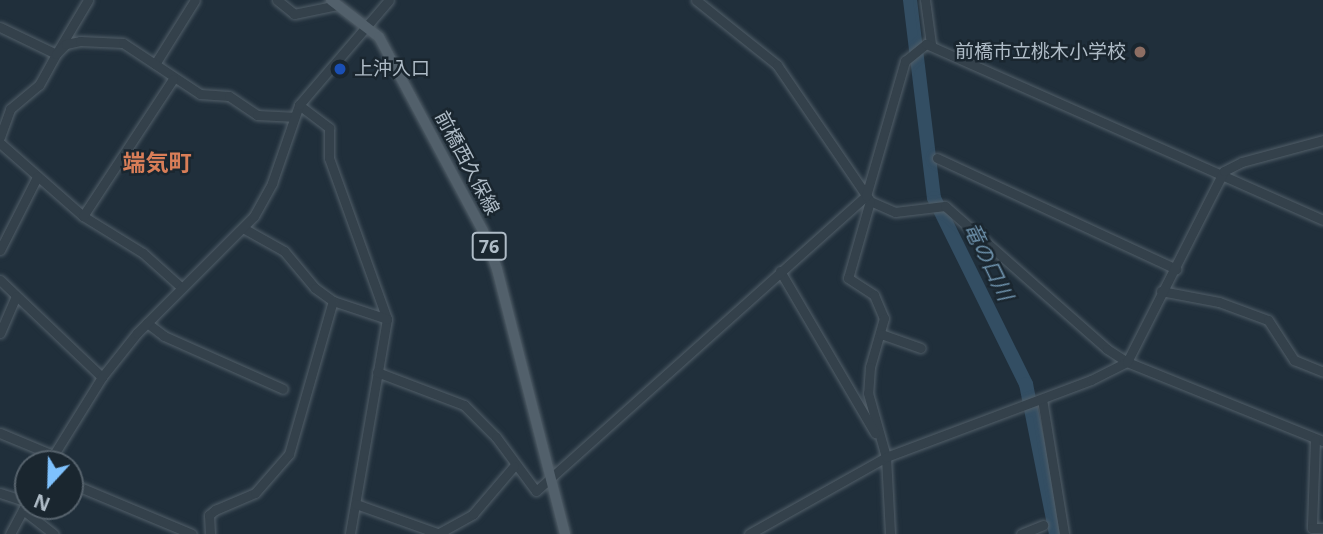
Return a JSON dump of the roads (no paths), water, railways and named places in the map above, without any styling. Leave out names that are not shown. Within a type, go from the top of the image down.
[{"type":"main road","name":"前橋西久保線","points":[[334,3],[370,27],[392,58],[483,231],[498,269],[565,534]]},
{"type":"street","points":[[0,137],[9,109],[40,85],[88,0]]},
{"type":"street","points":[[155,64],[195,0]]},
{"type":"street","points":[[277,0],[294,14],[334,3]]},
{"type":"street","points":[[56,450],[102,377],[147,323],[243,228],[272,183],[292,117],[299,105],[370,27],[389,0]]},
{"type":"street","points":[[696,0],[777,65],[868,198],[895,212],[943,206],[1127,362],[1319,441],[1311,531],[1323,528]]},
{"type":"street","points":[[925,0],[929,44]]},
{"type":"street","points":[[0,27],[56,54]]},
{"type":"street","points":[[56,54],[66,44],[80,41],[123,43],[173,79],[200,94],[229,96],[257,115],[292,117]]},
{"type":"street","points":[[877,435],[868,393],[870,367],[884,318],[874,295],[848,278],[909,56],[929,44]]},
{"type":"street","points":[[929,44],[1323,220]]},
{"type":"street","points":[[83,216],[173,79]]},
{"type":"street","points":[[299,105],[329,128],[329,158],[387,319],[350,534]]},
{"type":"street","points":[[749,534],[886,457],[1042,399],[1127,362],[1161,291],[1177,270],[1221,175],[1242,162],[1323,140]]},
{"type":"street","points":[[0,143],[83,216],[143,253],[182,288]]},
{"type":"street","points":[[937,158],[1177,270]]},
{"type":"street","points":[[0,250],[37,177]]},
{"type":"street","points":[[377,372],[464,405],[496,437],[514,466],[536,491],[780,271],[868,198]]},
{"type":"street","points":[[243,228],[284,251],[315,288],[333,301],[387,319]]},
{"type":"street","points":[[780,271],[877,435],[886,457],[890,534]]},
{"type":"street","points":[[0,280],[102,377]]},
{"type":"street","points":[[1161,291],[1219,302],[1268,320],[1294,360],[1323,372]]},
{"type":"street","points":[[0,333],[16,296]]},
{"type":"street","points":[[210,534],[209,516],[215,510],[255,493],[289,454],[333,301]]},
{"type":"street","points":[[147,323],[164,336],[283,389]]},
{"type":"street","points":[[881,334],[921,348]]},
{"type":"street","points":[[1042,399],[1063,532],[1073,534]]},
{"type":"street","points":[[0,433],[33,450]]},
{"type":"street","points":[[356,504],[440,533],[473,514],[514,466]]},
{"type":"street","points":[[84,489],[192,534]]},
{"type":"street","points":[[41,520],[54,534]]},
{"type":"street","points":[[1021,534],[1043,525]]},
{"type":"waterway","name":"竜の口川","points":[[910,0],[934,198],[1026,384],[1056,534]]},
{"type":"place","name":"前橋市立桃木小学校","points":[[1140,52]]},
{"type":"place","name":"上沖入口","points":[[340,69]]},
{"type":"district","name":"端気町","points":[[157,162]]}]
